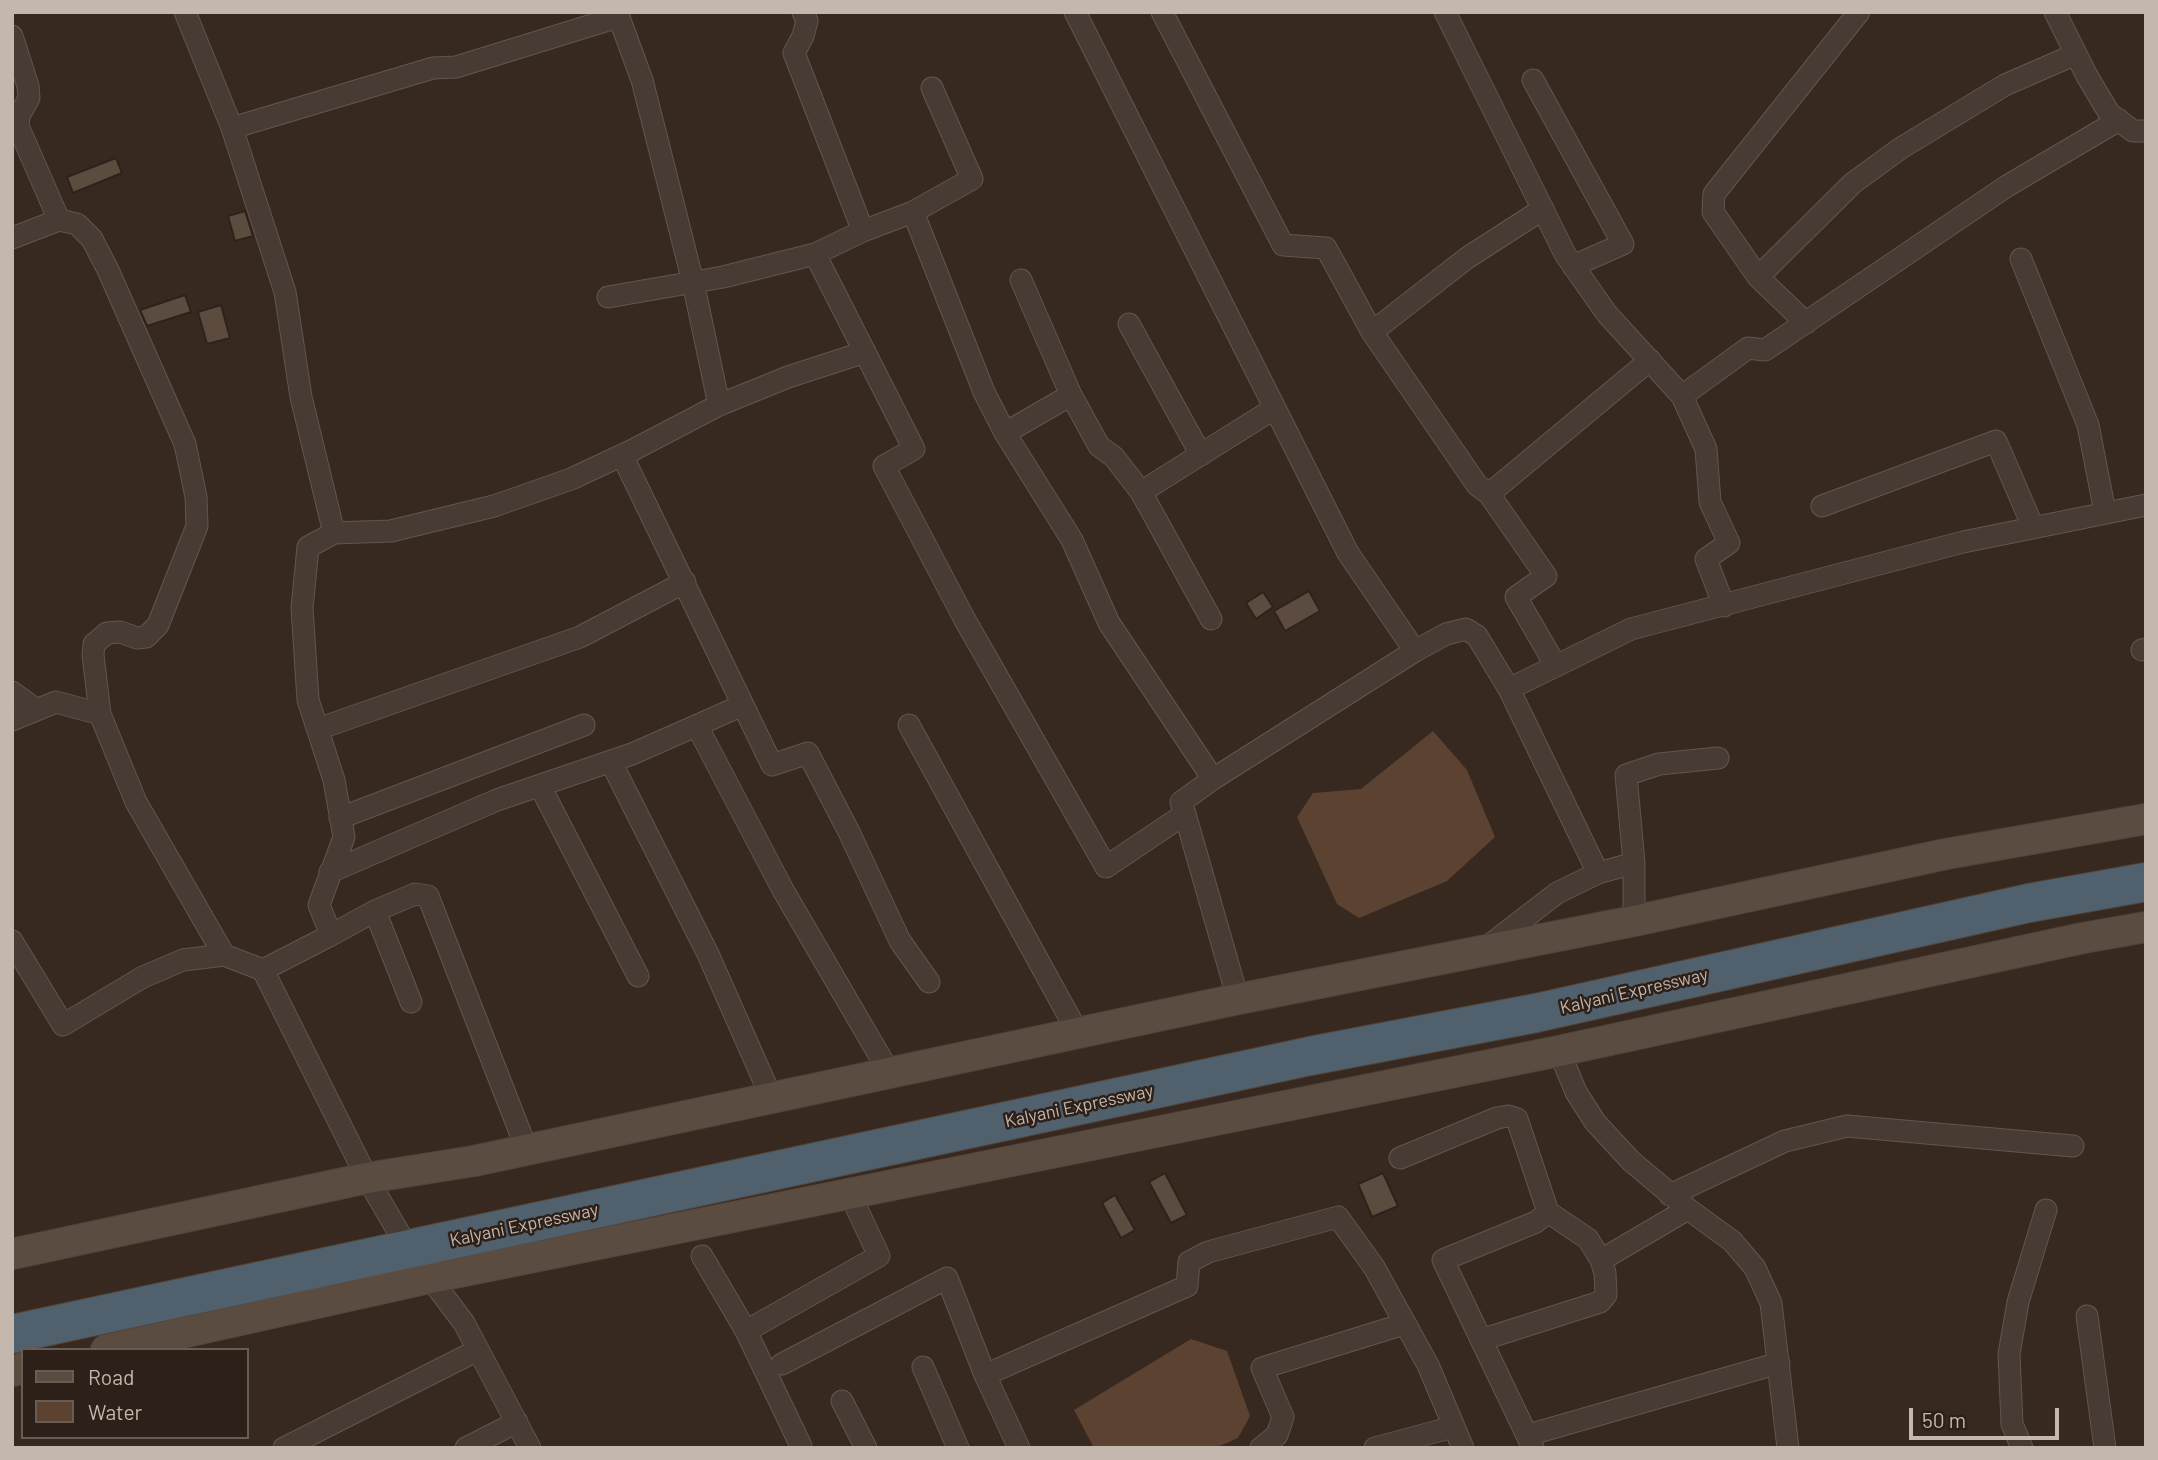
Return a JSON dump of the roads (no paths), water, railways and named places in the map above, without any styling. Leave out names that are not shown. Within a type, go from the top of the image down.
[{"type":"highway","name":"Kalyani Expressway","points":[[12,1334],[420,1264],[1310,1056],[1536,1013],[2016,906],[2146,882]]},
{"type":"street","points":[[186,12],[232,128],[285,292],[302,397],[334,533]]},
{"type":"street","points":[[803,12],[807,21],[794,52],[863,232]]},
{"type":"street","points":[[1075,12],[1348,554],[1415,651]]},
{"type":"street","points":[[1162,12],[1283,245],[1326,248],[1372,332],[1477,485],[1489,494],[1546,576],[1517,597],[1556,666]]},
{"type":"street","points":[[1445,12],[1573,266],[1606,314],[1682,396],[1706,449],[1710,502],[1729,543],[1706,559],[1724,606]]},
{"type":"street","points":[[1806,323],[1758,278],[1713,212],[1714,194],[1859,12]]},
{"type":"street","points":[[2055,12],[2109,113],[2133,131],[2146,131]]},
{"type":"street","points":[[232,128],[433,68],[456,67],[618,14],[642,80],[694,282],[719,405]]},
{"type":"street","points":[[12,36],[28,86],[29,98],[19,116],[18,126],[59,220]]},
{"type":"street","points":[[1758,278],[1853,183],[1900,148],[2005,85],[2076,54]]},
{"type":"street","points":[[1533,80],[1623,244],[1573,266]]},
{"type":"street","points":[[608,297],[694,282],[814,254],[913,212],[972,179],[932,88]]},
{"type":"street","points":[[1682,396],[1748,348],[1765,350],[2007,186],[2119,120]]},
{"type":"street","points":[[1372,332],[1467,258],[1543,209]]},
{"type":"street","points":[[913,212],[984,392],[1004,433],[1072,540],[1109,623],[1213,779]]},
{"type":"street","points":[[12,239],[59,220],[77,224],[92,240],[108,270],[185,444],[196,497],[197,526],[158,625],[146,637],[137,638],[120,632],[107,633],[94,644],[93,655],[100,714],[136,802],[224,955]]},
{"type":"street","points":[[814,254],[914,449],[884,466],[965,620],[1106,867],[1185,814]]},
{"type":"street","points":[[2021,259],[2088,425],[2105,512]]},
{"type":"street","points":[[1021,280],[1071,395],[1100,446],[1114,457],[1141,492],[1211,619]]},
{"type":"street","points":[[1129,324],[1200,455]]},
{"type":"street","points":[[331,935],[319,905],[344,837],[334,779],[308,699],[302,608],[308,547],[334,533],[391,531],[494,506],[571,480],[719,405],[788,377],[865,352]]},
{"type":"street","points":[[1489,494],[1650,360]]},
{"type":"street","points":[[1004,433],[1071,395]]},
{"type":"street","points":[[1141,492],[1275,408]]},
{"type":"street","points":[[1822,506],[1996,441],[2033,527]]},
{"type":"street","points":[[622,455],[772,765],[808,753],[849,832],[900,941],[929,982]]},
{"type":"street","points":[[1509,689],[1631,629],[1962,542],[2146,505]]},
{"type":"street","points":[[318,729],[580,637],[685,582]]},
{"type":"street","points":[[1238,999],[1181,802],[1213,779],[1446,634],[1466,629],[1477,636],[1509,689],[1598,873]]},
{"type":"street","points":[[12,692],[37,710]]},
{"type":"street","points":[[12,720],[56,702],[100,714]]},
{"type":"street","points":[[330,872],[497,800],[611,762],[743,705]]},
{"type":"street","points":[[340,818],[584,725]]},
{"type":"street","points":[[909,725],[1078,1033]]},
{"type":"street","points":[[697,726],[783,890],[889,1072]]},
{"type":"street","points":[[1634,921],[1634,863],[1626,775],[1659,764],[1718,758]]},
{"type":"street","points":[[611,762],[708,954],[772,1099]]},
{"type":"street","points":[[540,786],[638,976]]},
{"type":"street","points":[[12,1254],[367,1178],[474,1161],[1238,999],[1634,921],[1947,854],[2146,818]]},
{"type":"street","points":[[1482,950],[1557,893],[1598,873],[1634,863]]},
{"type":"street","points":[[263,970],[375,911],[415,894],[428,896],[527,1150]]},
{"type":"street","points":[[375,911],[411,1002]]},
{"type":"street","points":[[113,1348],[420,1264],[850,1194],[1559,1051],[2083,938],[2146,927]]},
{"type":"street","points":[[12,941],[21,975],[63,1025],[143,977],[183,960],[224,955],[263,970],[367,1178],[420,1264],[464,1324],[530,1448]]},
{"type":"street","points":[[1559,1051],[1576,1092],[1595,1122],[1631,1161],[1670,1195],[1732,1241],[1755,1268],[1771,1303],[1788,1448]]},
{"type":"street","points":[[1400,1158],[1497,1118],[1508,1116],[1517,1119],[1548,1212],[1588,1239],[1601,1260],[1606,1294],[1600,1302],[1481,1340]]},
{"type":"street","points":[[1670,1195],[1785,1141],[1847,1126],[2073,1146]]},
{"type":"street","points":[[746,1331],[879,1256],[850,1194]]},
{"type":"street","points":[[1601,1260],[1688,1209]]},
{"type":"street","points":[[2022,1448],[2012,1424],[2009,1354],[2018,1302],[2046,1210]]},
{"type":"street","points":[[1548,1212],[1536,1222],[1443,1260],[1531,1441],[1779,1363]]},
{"type":"street","points":[[985,1375],[1187,1286],[1189,1262],[1208,1252],[1338,1217],[1374,1267],[1428,1365],[1463,1448]]},
{"type":"street","points":[[702,1256],[746,1331],[801,1446]]},
{"type":"street","points":[[782,1364],[947,1278],[985,1375],[1019,1448]]},
{"type":"street","points":[[2087,1316],[2105,1448]]},
{"type":"street","points":[[1261,1448],[1277,1436],[1283,1417],[1262,1368],[1404,1324]]},
{"type":"street","points":[[284,1448],[478,1350]]},
{"type":"street","points":[[923,1367],[958,1448]]},
{"type":"street","points":[[842,1401],[866,1448]]},
{"type":"street","points":[[467,1448],[517,1422]]},
{"type":"street","points":[[1375,1448],[1453,1427]]},
{"type":"water","points":[[1433,731],[1467,770],[1495,837],[1447,881],[1359,918],[1337,904],[1297,817],[1313,793],[1361,789]]},
{"type":"water","points":[[1191,1339],[1227,1351],[1250,1416],[1238,1438],[1215,1448],[1094,1448],[1074,1410]]}]
